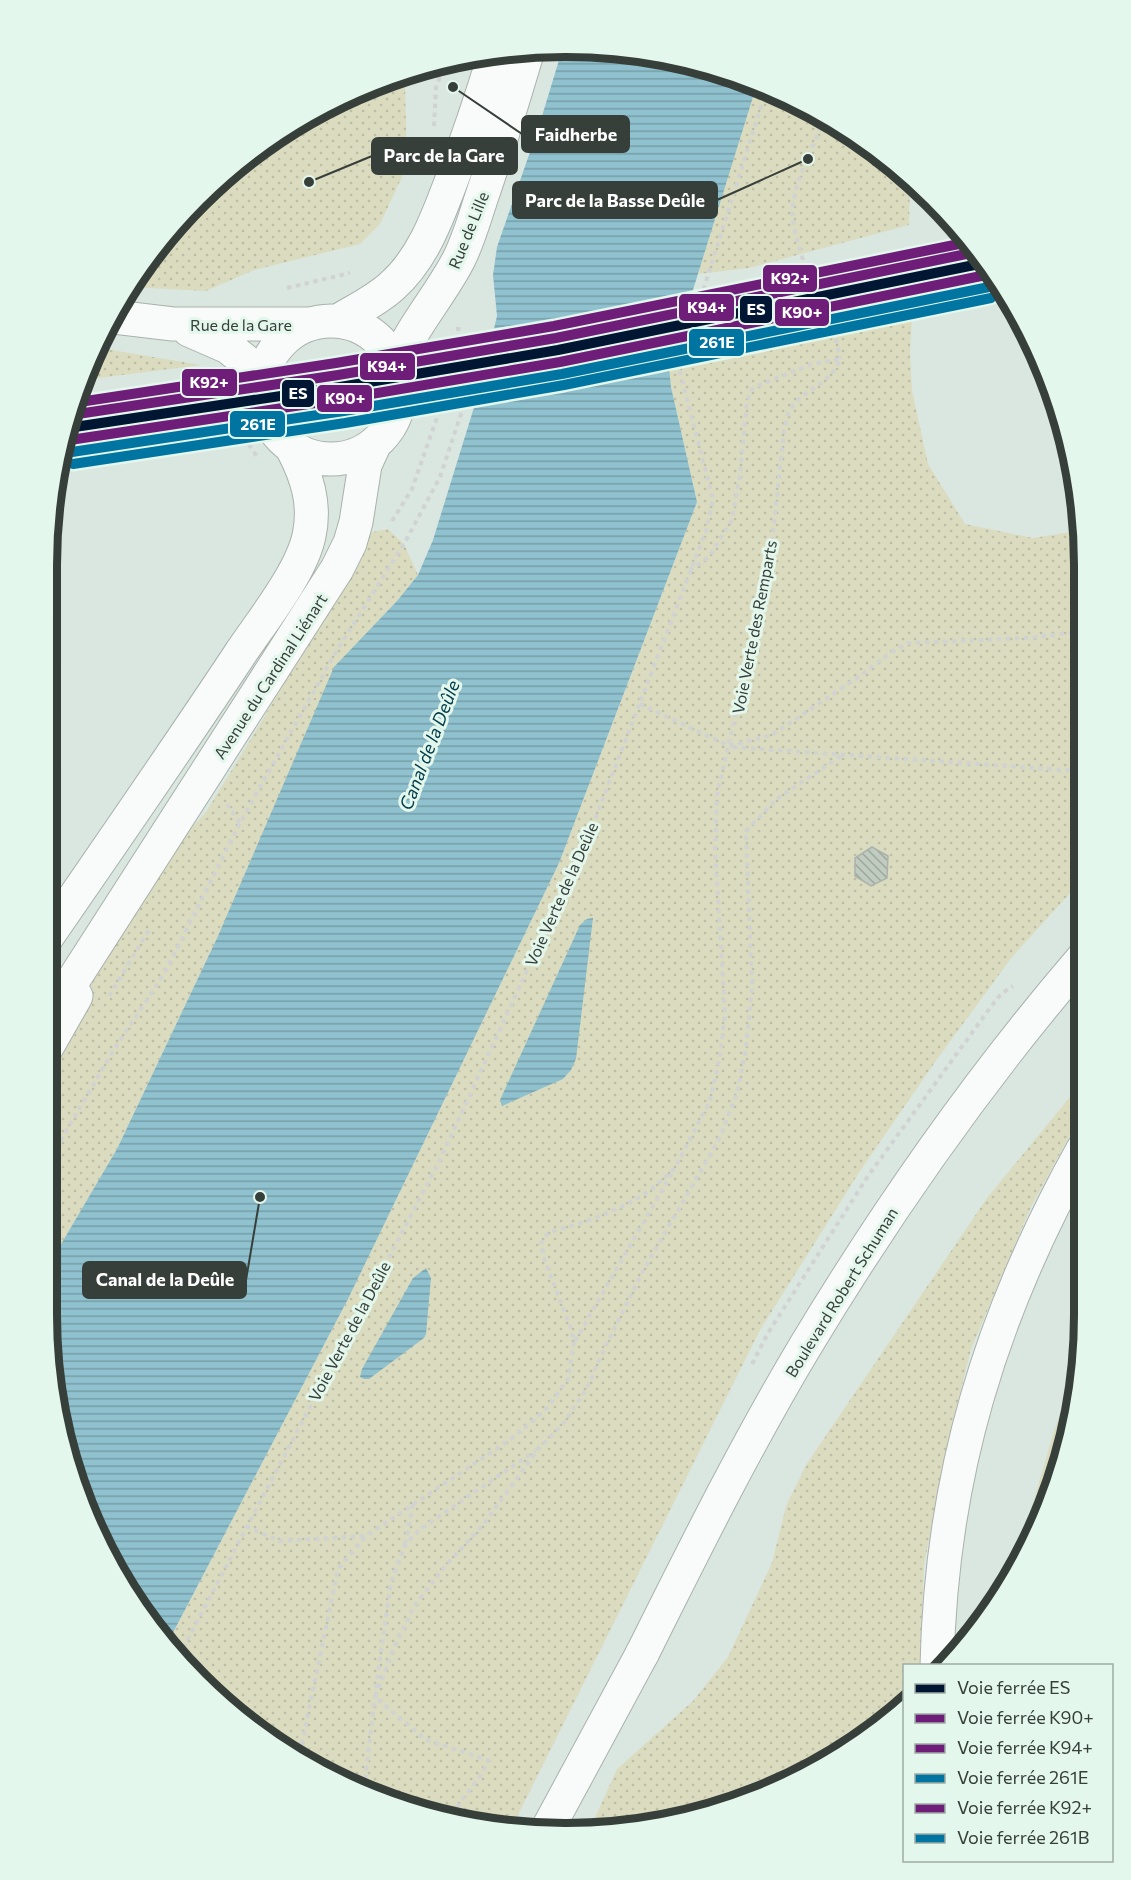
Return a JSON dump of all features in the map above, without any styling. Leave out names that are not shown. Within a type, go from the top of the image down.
[{"type":"main road","name":"Rue de Lille","points":[[396,366],[404,346],[434,302],[459,259],[470,233],[525,59]]},
{"type":"main road","name":"Rue de Lille","points":[[324,322],[393,286],[409,267],[425,242],[443,203],[472,128],[492,62]]},
{"type":"main road","name":"Rue de la Gare","points":[[121,318],[173,324],[324,322]]},
{"type":"main road","points":[[324,322],[357,325],[374,335],[387,349],[396,366],[400,387],[398,408],[389,428],[365,450],[340,459],[316,458],[292,448],[276,434],[265,412],[262,394],[263,375],[276,347],[291,333],[324,322]]},
{"type":"main road","name":"Rue de la Gare","points":[[173,324],[228,347],[263,375]]},
{"type":"main road","name":"Avenue du Cardinal Liénart","points":[[131,893],[337,569],[350,543],[356,522],[365,465],[375,443]]},
{"type":"main road","points":[[57,923],[189,732],[281,592],[302,555],[308,539],[311,502],[305,477],[292,448]]},
{"type":"main road","points":[[57,1006],[131,893]]},
{"type":"main road","points":[[57,1029],[131,893]]},
{"type":"main road","name":"Boulevard Robert Schuman","points":[[642,1654],[728,1486],[826,1313],[879,1229],[973,1093],[1074,969]]},
{"type":"main road","points":[[937,1661],[938,1618],[946,1535],[969,1425],[994,1345],[1021,1273],[1074,1166]]},
{"type":"main road","points":[[551,1823],[642,1654]]},
{"type":"main road","points":[[567,1823],[642,1654]]},
{"type":"path","name":"Voie Verte de la Deûle","points":[[182,1649],[439,1162],[587,840],[706,531],[713,499],[679,368],[764,98]]},
{"type":"path","points":[[690,570],[709,557],[732,520],[740,475],[747,402],[751,390],[813,364],[840,359],[837,343],[795,238],[792,205],[820,125]]},
{"type":"path","points":[[277,290],[357,270]]},
{"type":"path","name":"Voie Verte des Remparts","points":[[574,1341],[675,1168],[710,1101],[720,1056],[724,1012],[716,839],[717,795],[769,570],[784,430],[790,409],[835,371],[840,359]]},
{"type":"path","points":[[57,1147],[113,1051],[164,974],[240,823],[337,650],[404,544],[440,477],[468,393],[457,361]]},
{"type":"path","points":[[403,504],[412,489],[447,389]]},
{"type":"path","points":[[249,419],[245,440],[257,456]]},
{"type":"path","points":[[729,746],[772,735],[860,676],[891,652],[908,643],[1030,638],[1074,632]]},
{"type":"path","points":[[640,704],[729,746],[1074,771]]},
{"type":"path","points":[[405,1545],[418,1530],[509,1471],[538,1449],[564,1423],[587,1388],[644,1269],[718,1141],[737,1094],[746,1048],[752,986],[746,831],[778,798],[844,754]]},
{"type":"path","points":[[226,802],[240,823]]},
{"type":"path","points":[[301,1749],[338,1569],[366,1536],[514,1437],[547,1408],[568,1378],[574,1341],[543,1256],[541,1243],[548,1233],[593,1219],[628,1204],[652,1190],[675,1168]]},
{"type":"path","points":[[375,1697],[394,1648],[415,1605],[446,1565],[483,1525],[538,1449]]},
{"type":"path","points":[[365,1781],[391,1582],[405,1545],[413,1503]]},
{"type":"path","points":[[246,1526],[279,1541],[366,1536]]},
{"type":"path","points":[[375,1697],[426,1740],[488,1760],[484,1772],[460,1800],[455,1811]]},
{"type":"green space","points":[[405,83],[407,166],[380,224],[360,244],[254,270],[206,291],[140,288],[183,230],[230,183],[256,162],[311,125],[341,109]]},
{"type":"green space","points":[[753,93],[820,125],[875,162],[910,191],[909,225],[749,268],[698,274]]},
{"type":"green space","points":[[912,315],[910,353],[912,391],[928,464],[965,524],[1033,538],[1073,532],[1074,889],[1012,957],[935,1062],[860,1171],[760,1330],[515,1820],[499,1819],[434,1806],[402,1796],[341,1771],[311,1755],[256,1718],[230,1697],[171,1636],[348,1299],[559,863],[697,502],[671,387],[669,367]]},
{"type":"green space","points":[[105,349],[201,365],[93,379]]},
{"type":"green space","points":[[388,529],[404,544],[418,575],[397,601],[218,936],[117,1149],[57,1251],[57,1029],[131,893],[206,812],[372,532]]},
{"type":"green space","points":[[1074,1092],[1074,1128],[1031,1207],[971,1349],[948,1441],[924,1565],[920,1664],[903,1664],[903,1695],[875,1718],[820,1755],[760,1784],[697,1806],[632,1819],[593,1822],[617,1769],[693,1701],[728,1657],[772,1563],[786,1506],[806,1465],[987,1198]]},
{"type":"green space","points":[[1068,1391],[1057,1446],[1047,1478],[1023,1536]]},
{"type":"water","points":[[560,57],[632,61],[665,67],[697,74],[754,94],[669,367],[671,387],[697,502],[559,863],[348,1299],[171,1636],[143,1597],[109,1539],[84,1478],[74,1446],[61,1381],[58,1348],[57,1251],[117,1149],[218,936],[334,667],[397,601],[418,575],[433,540],[480,388],[497,316],[493,275],[497,247],[539,126]]},
{"type":"water","points":[[593,918],[576,1059],[571,1070],[563,1079],[502,1106],[500,1100],[580,925],[587,919]]},
{"type":"water","points":[[426,1268],[431,1278],[424,1338],[369,1379],[360,1377],[362,1369],[413,1278]]},
{"type":"building","points":[[872,847],[888,856],[887,878],[871,886],[855,876],[855,858]]},
{"type":"rail line","name":"K92+","points":[[84,401],[336,363],[554,326],[959,244]]},
{"type":"rail line","name":"K94+","points":[[80,414],[338,375],[556,338],[967,254]]},
{"type":"rail line","name":"ES","points":[[76,427],[340,387],[558,350],[975,265]]},
{"type":"rail line","name":"K90+","points":[[73,440],[342,399],[560,362],[983,276]]},
{"type":"rail line","name":"261E","points":[[72,452],[344,411],[562,374],[989,287]]},
{"type":"rail line","name":"261B","points":[[73,464],[345,423],[564,385],[991,298]]},
{"type":"place","name":"Faidherbe","points":[[453,87]]},
{"type":"place","name":"Parc de la Basse Deûle","points":[[808,159]]},
{"type":"place","name":"Parc de la Gare","points":[[309,182]]},
{"type":"place","name":"Canal de la Deûle","points":[[260,1197]]}]
